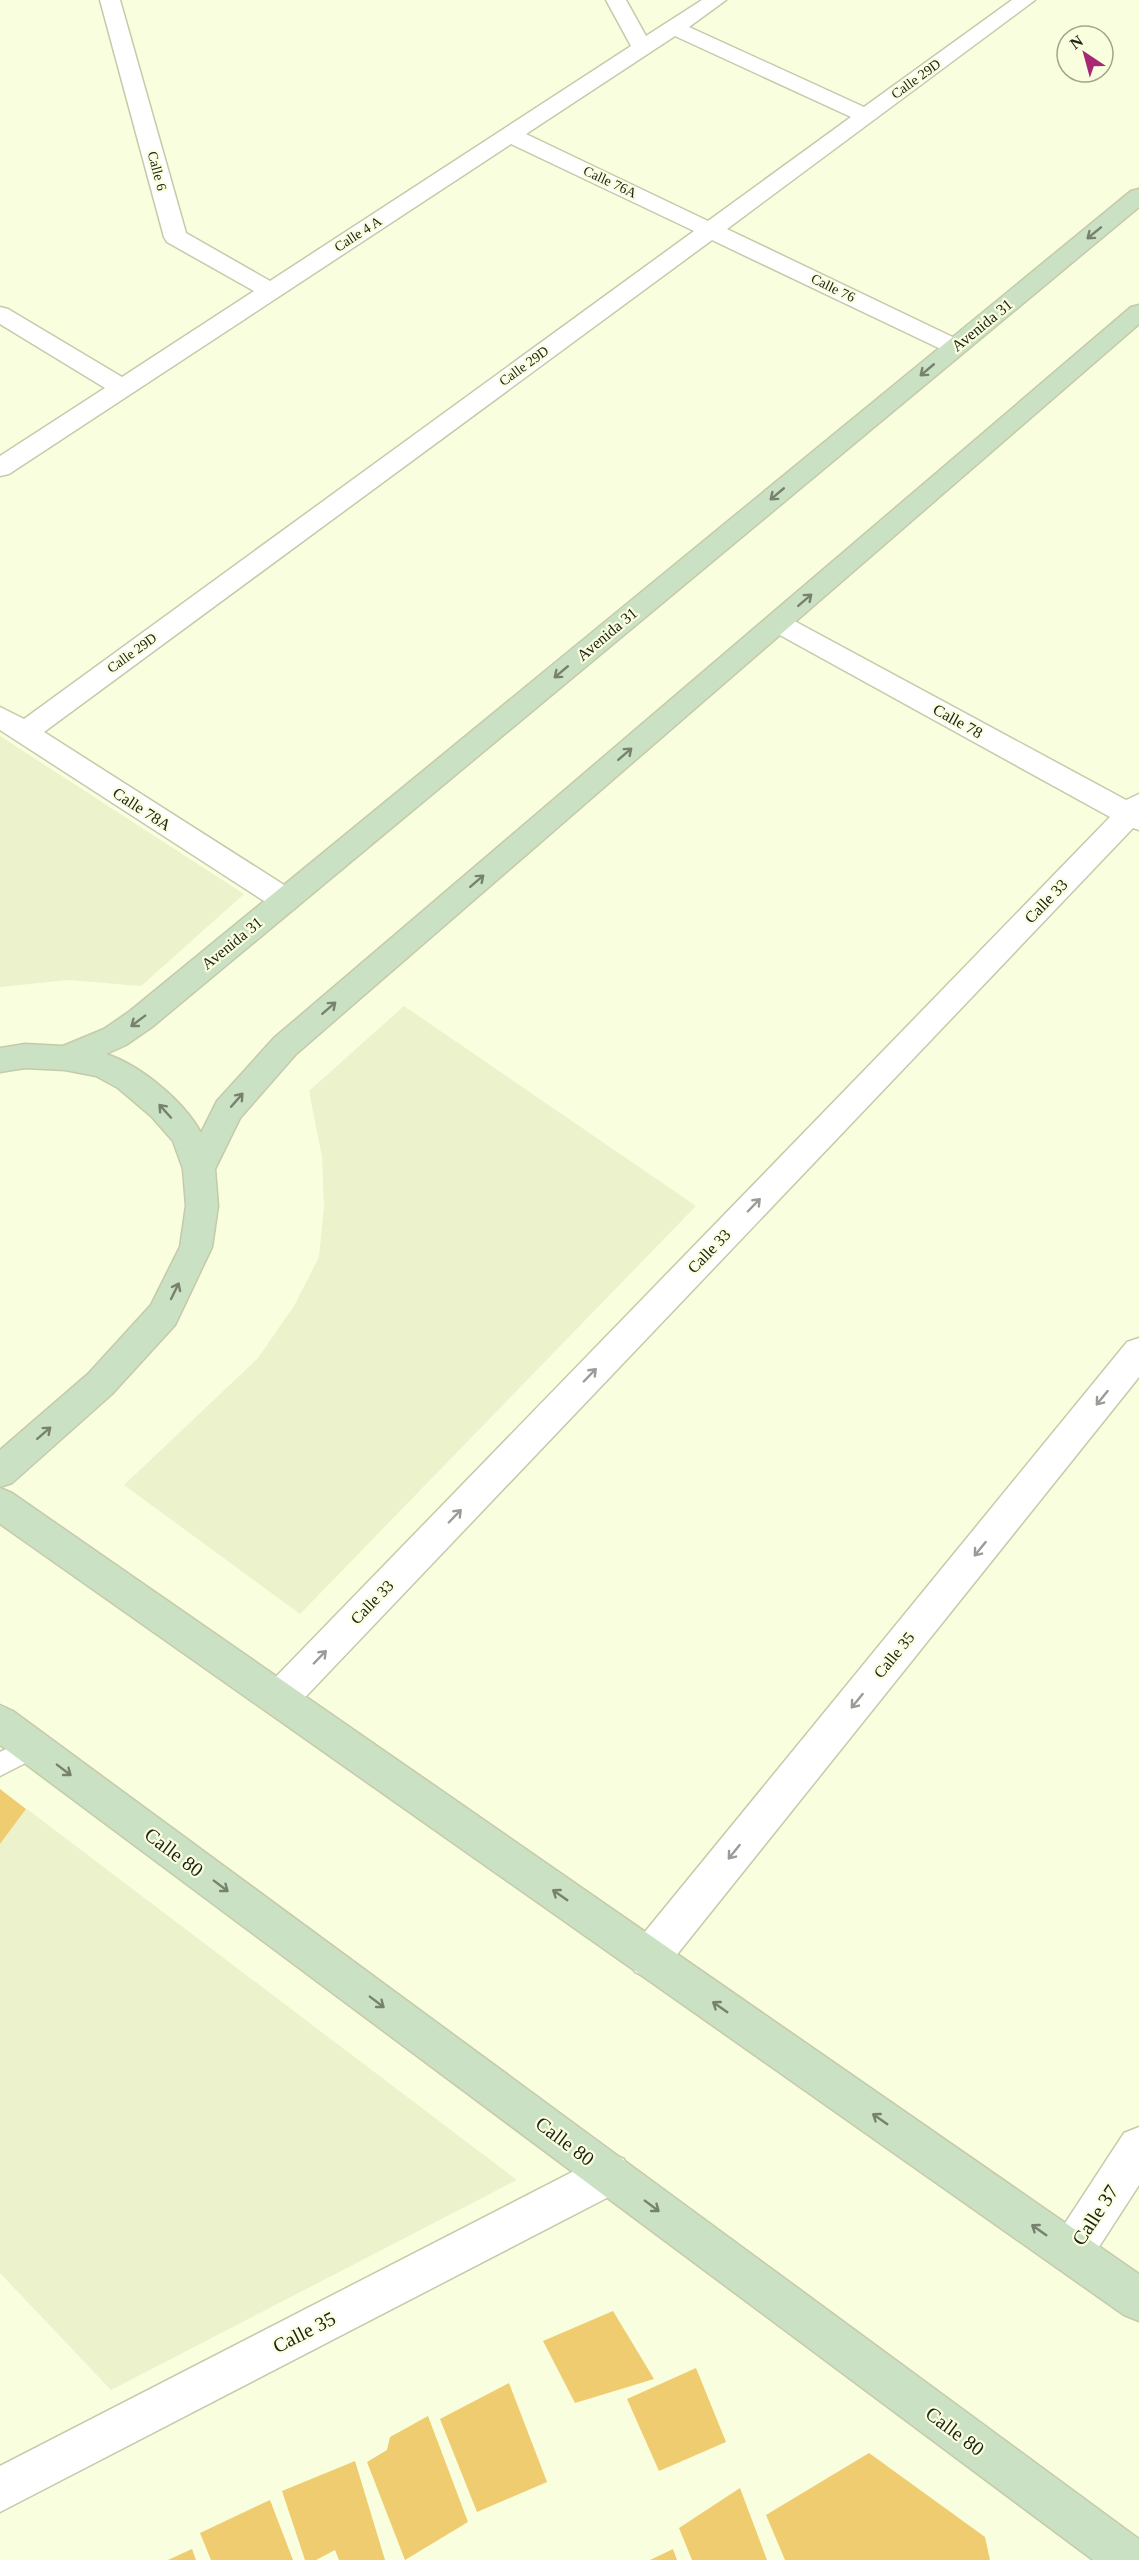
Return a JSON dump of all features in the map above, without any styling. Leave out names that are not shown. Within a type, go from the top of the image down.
[{"type":"main road","name":"Avenida 31","points":[[65,1058],[115,1037],[141,1019],[1139,196]]},
{"type":"main road","points":[[199,1169],[228,1110],[285,1046],[1139,312]]},
{"type":"main road","points":[[0,1060],[25,1056],[65,1058],[103,1065],[129,1079],[162,1107],[186,1135],[199,1169],[202,1206],[196,1247],[163,1315],[100,1384],[0,1472]]},
{"type":"main road","points":[[0,1504],[1139,2300]]},
{"type":"main road","name":"Calle 80","points":[[0,1723],[16,1756],[609,2174],[1130,2560]]},
{"type":"street","name":"Calle 6","points":[[110,0],[175,237],[271,291]]},
{"type":"street","points":[[616,0],[642,48]]},
{"type":"street","name":"Calle 4 A","points":[[0,468],[716,0]]},
{"type":"street","name":"Calle 29D","points":[[24,733],[866,116],[1011,3]]},
{"type":"street","points":[[674,28],[866,116]]},
{"type":"street","name":"Calle 76A","points":[[510,135],[711,230]]},
{"type":"street","name":"Calle 76","points":[[711,230],[955,347]]},
{"type":"street","points":[[0,314],[123,388]]},
{"type":"street","name":"Calle 78","points":[[778,623],[1136,813]]},
{"type":"street","name":"Calle 78A","points":[[0,717],[285,900]]},
{"type":"street","name":"Calle 33","points":[[279,1699],[1136,813]]},
{"type":"street","name":"Calle 35","points":[[649,1958],[1139,1352]]},
{"type":"street","name":"Calle 37","points":[[1071,2252],[1139,2148]]},
{"type":"street","name":"Calle 35","points":[[0,2490],[609,2174]]},
{"type":"shaded area","points":[[0,736],[244,894],[141,986],[68,980],[0,987]]},
{"type":"shaded area","points":[[404,1006],[696,1206],[300,1614],[124,1485],[258,1358],[294,1306],[319,1257],[324,1207],[322,1157],[309,1091]]},
{"type":"shaded area","points":[[26,1809],[517,2180],[111,2390],[0,2273],[0,1844]]},
{"type":"building","points":[[0,1789],[26,1809],[0,1844]]},
{"type":"building","points":[[613,2311],[654,2379],[575,2403],[543,2341]]},
{"type":"building","points":[[696,2368],[726,2442],[659,2471],[627,2399]]},
{"type":"building","points":[[509,2383],[547,2482],[477,2512],[440,2419]]},
{"type":"building","points":[[428,2416],[468,2522],[405,2560],[367,2462],[387,2450],[390,2437]]},
{"type":"building","points":[[869,2453],[985,2537],[990,2560],[785,2560],[766,2515]]},
{"type":"building","points":[[355,2461],[385,2560],[339,2560],[335,2550],[316,2560],[305,2560],[282,2491]]},
{"type":"building","points":[[740,2488],[767,2560],[692,2560],[679,2528]]},
{"type":"building","points":[[270,2500],[293,2560],[211,2560],[200,2533]]},
{"type":"building","points":[[192,2549],[196,2560],[168,2560]]},
{"type":"building","points":[[673,2549],[677,2560],[650,2560]]}]
